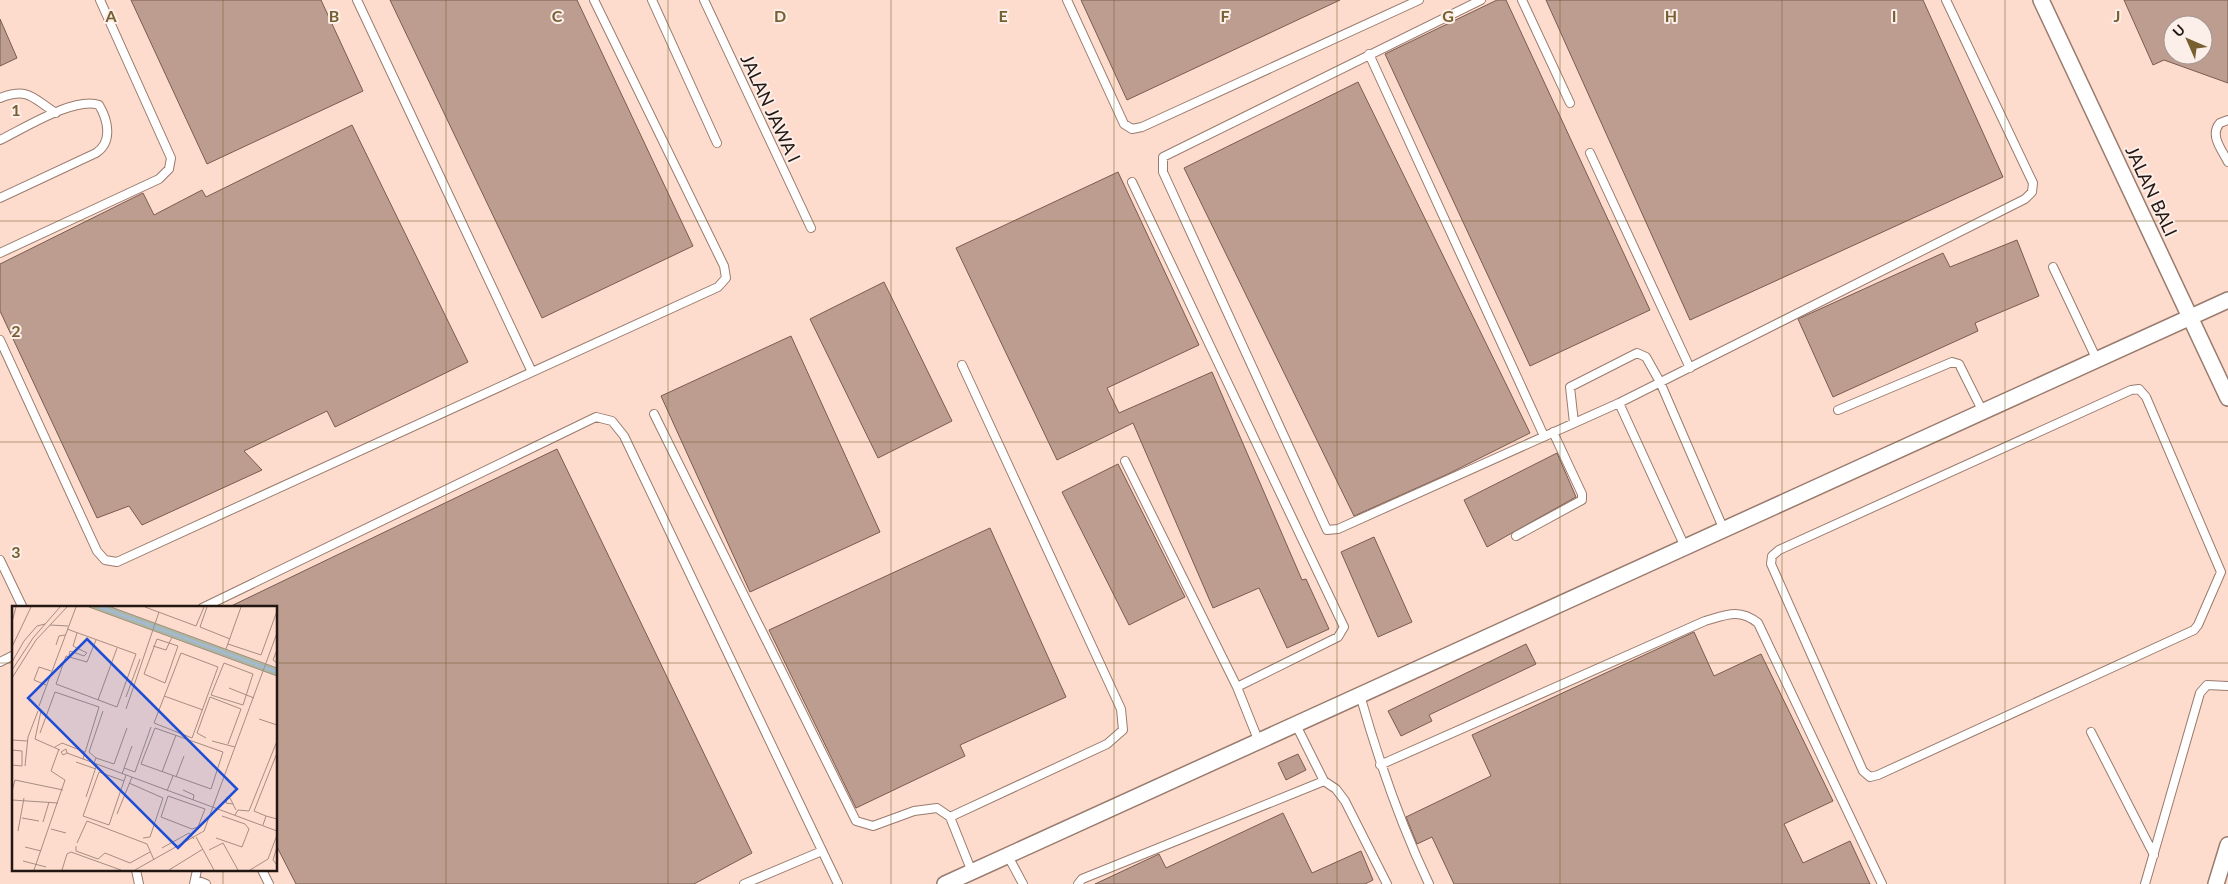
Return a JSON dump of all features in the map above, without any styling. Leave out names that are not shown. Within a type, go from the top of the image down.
[{"type":"street","name":"JALAN BALI","points":[[2041,0],[2228,398]]},
{"type":"street","points":[[945,884],[2228,300]]},
{"type":"street","points":[[2216,884],[2228,845]]},
{"type":"lane","points":[[0,253],[159,179],[169,169],[171,158],[100,0]]},
{"type":"lane","points":[[357,0],[532,372]]},
{"type":"lane","points":[[0,340],[97,550],[105,560],[117,562],[718,287],[726,278],[724,266],[594,0]]},
{"type":"lane","points":[[652,0],[717,143]]},
{"type":"lane","name":"JALAN JAWA I","points":[[704,0],[811,228]]},
{"type":"lane","points":[[1067,0],[1124,124],[1132,129],[1142,127],[1419,0]]},
{"type":"lane","points":[[1481,0],[1167,154],[1161,164],[1327,530],[1338,529],[1619,403],[2025,199],[2032,192],[2033,183],[1946,0]]},
{"type":"lane","points":[[1522,0],[1570,103]]},
{"type":"lane","points":[[1369,54],[1544,436]]},
{"type":"lane","points":[[0,98],[17,92],[24,93],[56,114]]},
{"type":"lane","points":[[0,140],[73,105],[90,102],[99,104],[108,132],[102,149],[0,198]]},
{"type":"lane","points":[[2228,120],[2220,123],[2215,130],[2215,137],[2228,162]]},
{"type":"lane","points":[[1590,153],[1690,368]]},
{"type":"lane","points":[[1132,182],[1344,627],[1338,638],[1236,687]]},
{"type":"lane","points":[[2053,267],[2097,360]]},
{"type":"lane","points":[[1574,423],[1569,394],[1570,387],[1637,353],[1646,357],[1660,382],[1724,530]]},
{"type":"lane","points":[[1838,410],[1952,362],[1959,364],[1983,412]]},
{"type":"lane","points":[[950,817],[1106,744],[1123,730],[1121,709],[962,365]]},
{"type":"lane","points":[[2139,389],[2146,397],[2224,571],[2194,630],[1870,777],[1863,771],[1772,564],[1772,556],[1779,550],[2131,390],[2139,389]]},
{"type":"lane","points":[[1619,403],[1685,548]]},
{"type":"lane","points":[[654,414],[856,821],[874,826],[914,811],[937,808],[950,817],[972,872]]},
{"type":"lane","points":[[206,606],[596,417],[612,422],[624,436],[838,884]]},
{"type":"lane","points":[[1516,536],[1582,500],[1582,494],[1554,432]]},
{"type":"lane","points":[[1125,461],[1236,687],[1258,742]]},
{"type":"lane","points":[[0,560],[21,606]]},
{"type":"lane","points":[[1380,765],[1705,621],[1734,613],[1748,615],[1758,623],[1882,884]]},
{"type":"lane","points":[[0,662],[12,656]]},
{"type":"lane","points":[[2145,884],[2200,693],[2207,685],[2228,686]]},
{"type":"lane","points":[[1360,695],[1380,765],[1405,833],[1429,884]]},
{"type":"lane","points":[[1296,725],[1324,781],[1336,789],[1344,802],[1387,884]]},
{"type":"lane","points":[[2091,732],[2154,856]]},
{"type":"lane","points":[[1078,884],[1082,879],[1324,781]]},
{"type":"lane","points":[[744,884],[822,851]]},
{"type":"lane","points":[[1008,856],[1023,884]]},
{"type":"lane","points":[[263,872],[269,884]]},
{"type":"lane","points":[[195,882],[206,884]]},
{"type":"building","points":[[131,0],[321,0],[363,91],[207,164]]},
{"type":"building","points":[[390,0],[577,0],[693,246],[542,318]]},
{"type":"building","points":[[1081,0],[1340,0],[1127,100]]},
{"type":"building","points":[[1497,0],[1506,0],[1650,310],[1530,366],[1385,54]]},
{"type":"building","points":[[1546,0],[1923,0],[2003,177],[1690,320]]},
{"type":"building","points":[[2124,0],[2228,0],[2228,83],[2178,65],[2213,65],[2213,15],[2163,15],[2163,60],[2153,65]]},
{"type":"building","points":[[0,19],[17,58],[0,66]]},
{"type":"building","points":[[1358,82],[1530,433],[1448,474],[1354,516],[1184,168]]},
{"type":"building","points":[[352,125],[468,362],[335,427],[327,411],[244,451],[262,470],[142,525],[129,506],[97,518],[0,311],[0,264],[143,193],[154,215],[202,190],[206,197]]},
{"type":"building","points":[[1118,172],[1199,345],[1107,388],[1119,413],[1212,372],[1302,580],[1306,579],[1329,629],[1287,648],[1259,588],[1213,608],[1133,423],[1057,460],[956,248]]},
{"type":"building","points":[[2017,240],[2039,296],[1975,323],[1978,331],[1833,397],[1798,319],[1943,253],[1950,267]]},
{"type":"building","points":[[884,282],[952,421],[878,458],[810,319]]},
{"type":"building","points":[[791,336],[880,532],[750,592],[661,396]]},
{"type":"building","points":[[557,449],[752,853],[694,884],[296,884],[278,849],[278,606],[231,606]]},
{"type":"building","points":[[1557,453],[1576,497],[1487,547],[1464,500]]},
{"type":"building","points":[[1118,464],[1185,597],[1129,625],[1062,492]]},
{"type":"building","points":[[990,528],[1066,697],[960,745],[965,756],[856,808],[769,630]]},
{"type":"building","points":[[1374,537],[1412,622],[1378,637],[1341,552]]},
{"type":"building","points":[[1694,632],[1714,676],[1761,654],[1833,801],[1784,824],[1803,863],[1850,841],[1870,884],[1454,884],[1432,837],[1417,844],[1406,817],[1491,776],[1472,735]]},
{"type":"building","points":[[1526,644],[1536,664],[1429,715],[1432,721],[1401,736],[1388,711]]},
{"type":"building","points":[[1298,754],[1306,770],[1286,780],[1278,763]]},
{"type":"building","points":[[1283,813],[1312,873],[1361,851],[1373,880],[1365,884],[1095,884],[1159,854],[1166,868]]}]
